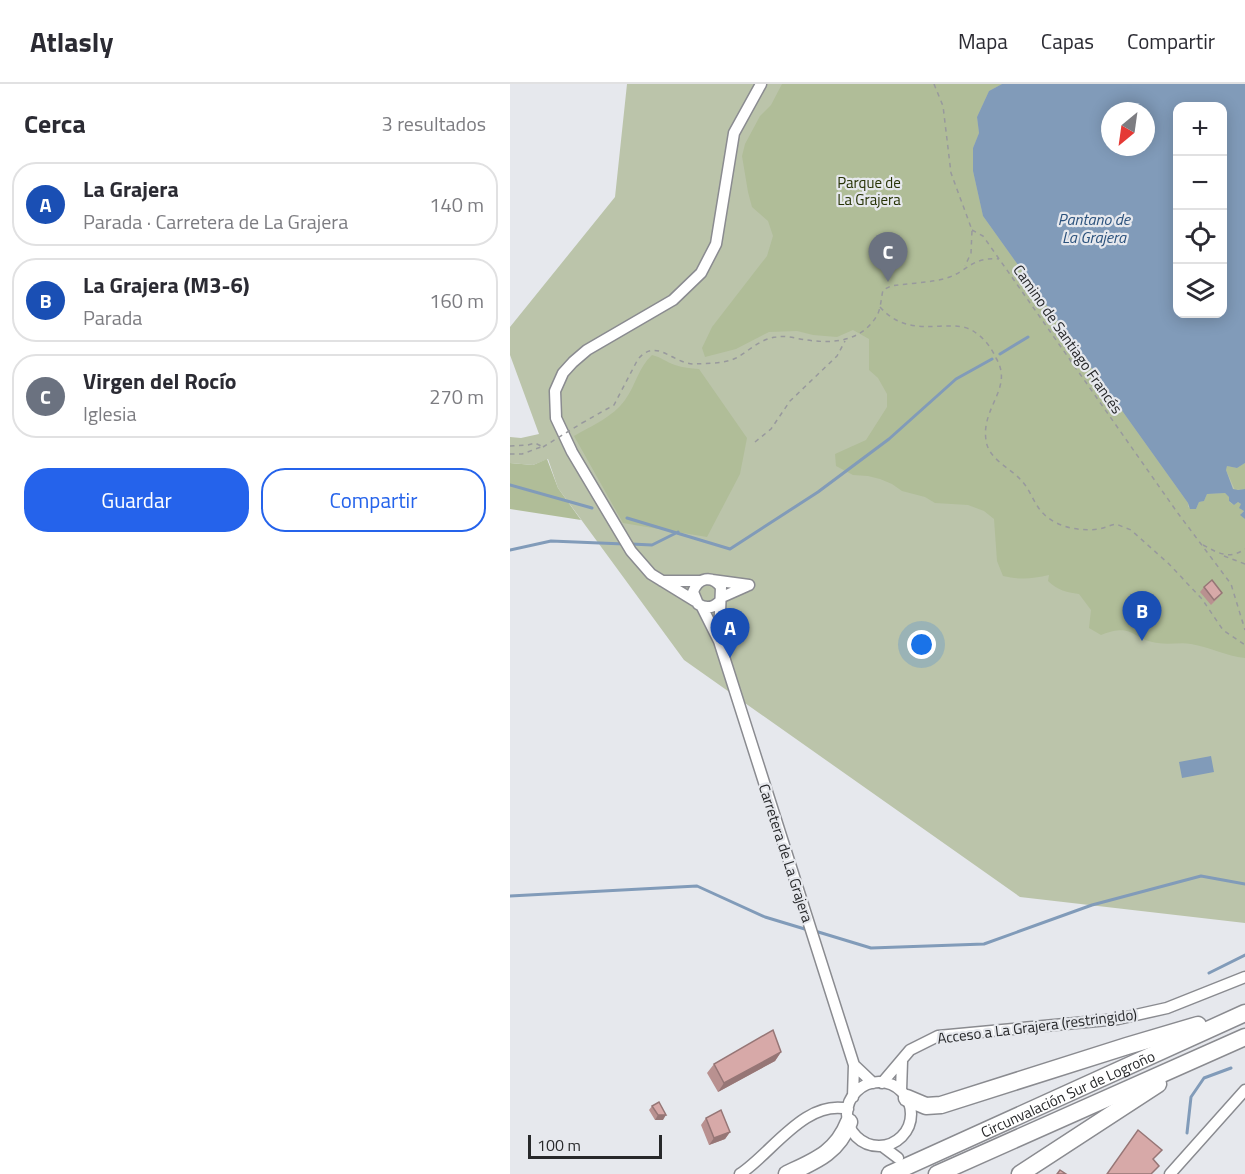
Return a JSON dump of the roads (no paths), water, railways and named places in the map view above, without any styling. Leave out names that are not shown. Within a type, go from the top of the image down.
[{"type":"highway","points":[[904,1095],[926,1106],[941,1105],[1127,1046],[1245,1013]]},
{"type":"highway","name":"Circunvalación Sur de Logroño","points":[[890,1174],[1245,1013]]},
{"type":"highway","points":[[1020,1174],[1171,1075],[1245,1038]]},
{"type":"highway","name":"Circunvalación Sur de Logroño","points":[[937,1174],[1245,1038]]},
{"type":"highway","points":[[787,1174],[827,1153],[842,1138],[848,1115]]},
{"type":"street","points":[[660,580],[706,580],[749,585],[721,599],[711,607],[698,604],[660,580],[641,565],[572,452],[556,418],[555,391],[562,373],[587,350],[673,300],[701,273],[716,244],[734,132],[761,84]]},
{"type":"street","points":[[706,580],[721,587],[721,599]]},
{"type":"street","points":[[698,604],[694,587],[706,580]]},
{"type":"street","name":"Carretera de La Grajera","points":[[719,641],[721,599]]},
{"type":"street","name":"Carretera de La Grajera","points":[[698,604],[719,641],[854,1065],[853,1097]]},
{"type":"street","name":"Acceso a La Grajera (restringido)","points":[[877,1083],[902,1061],[910,1050],[938,1036],[1118,1019],[1167,1008],[1245,977]]},
{"type":"street","points":[[902,1061],[904,1095]]},
{"type":"street","name":"Carretera de La Grajera","points":[[854,1065],[877,1083]]},
{"type":"street","points":[[882,1146],[898,1158],[899,1140],[910,1125],[911,1107],[904,1095],[889,1084],[877,1083],[865,1086],[853,1097],[848,1115],[852,1130],[870,1145],[882,1146],[899,1140]]},
{"type":"street","points":[[1170,1174],[1245,1090]]},
{"type":"street","points":[[740,1174],[796,1124],[830,1107],[848,1115]]},
{"type":"water","name":"Pantano de La Grajera","points":[[1002,84],[1245,84],[1245,463],[1237,468],[1227,466],[1226,470],[1233,489],[1245,489],[1245,519],[1240,515],[1244,511],[1239,508],[1241,504],[1238,502],[1234,505],[1225,493],[1207,494],[1196,509],[1190,509],[1188,503],[983,216],[973,171],[973,148],[979,133],[977,117],[989,91]]},
{"type":"water","points":[[1211,756],[1214,772],[1182,778],[1179,762]]},
{"type":"waterway","points":[[1000,354],[1028,337]]},
{"type":"waterway","points":[[627,518],[730,549],[818,492],[889,439],[956,379],[992,359]]},
{"type":"waterway","points":[[510,485],[592,508]]},
{"type":"waterway","points":[[631,544],[652,545],[678,532]]},
{"type":"waterway","points":[[510,550],[551,541],[624,544]]},
{"type":"waterway","points":[[815,931],[871,948],[984,944],[1092,905],[1201,876],[1245,884]]},
{"type":"waterway","points":[[510,896],[697,886],[765,917],[808,930]]},
{"type":"waterway","points":[[1209,973],[1245,955]]},
{"type":"waterway","points":[[1187,1133],[1191,1097],[1204,1078],[1231,1068]]},
{"type":"place","name":"Virgen del Rocío","points":[[888,282]]},
{"type":"place","name":"La Grajera (M3-6)","points":[[1142,641]]},
{"type":"place","name":"La Grajera","points":[[730,658]]},
{"type":"park label","name":"Parque de La Grajera","points":[[869,190]]}]
